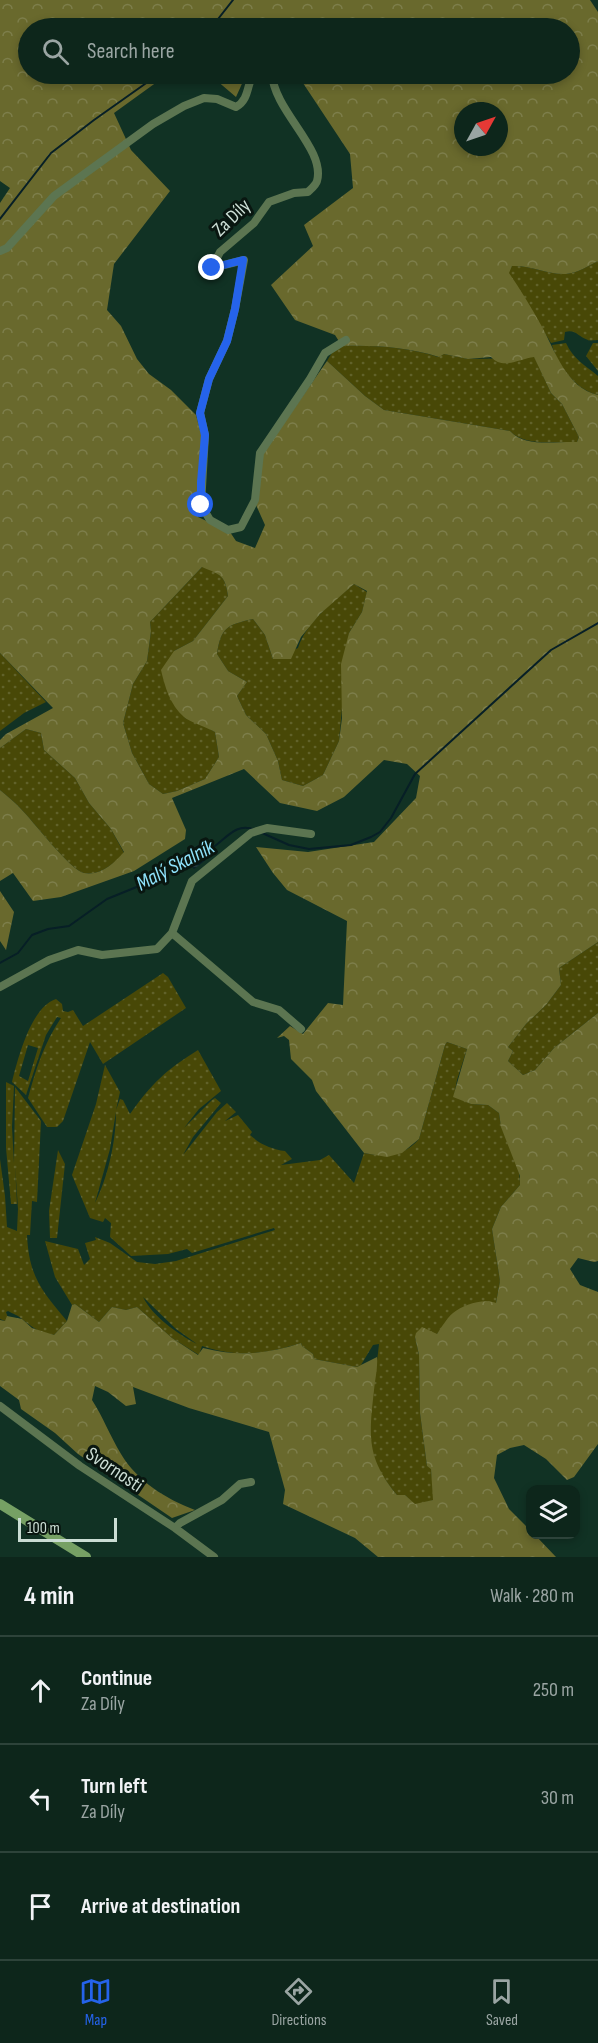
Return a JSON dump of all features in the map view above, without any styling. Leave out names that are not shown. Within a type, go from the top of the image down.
[{"type":"street","points":[[0,251],[7,248],[54,196],[153,124],[184,106],[204,98],[218,99],[236,107],[242,104],[250,84]]},
{"type":"street","name":"Za Díly","points":[[274,84],[287,113],[313,152],[318,165],[317,183],[308,192],[294,193],[269,202],[255,223],[220,252],[212,268],[243,260],[227,341],[209,379],[200,413],[205,435],[201,505],[210,520],[228,530],[241,527],[255,500],[260,453],[325,353],[346,340]]},
{"type":"street","points":[[0,987],[49,960],[78,950],[102,955],[157,949],[172,933],[192,881],[251,833],[260,828],[267,828],[311,834]]},
{"type":"street","points":[[172,933],[254,1002],[279,1010],[301,1029]]},
{"type":"street","name":"Svornosti","points":[[0,1406],[80,1466],[176,1528],[214,1557]]},
{"type":"street","points":[[176,1528],[180,1523],[222,1500],[240,1484],[251,1482]]},
{"type":"street","points":[[0,1504],[86,1557]]},
{"type":"shaded area","points":[[598,261],[598,340],[585,339],[569,331],[565,332],[564,340],[551,343],[508,273],[512,266],[566,274],[579,271]]},
{"type":"shaded area","points":[[566,343],[576,358],[598,376],[598,395],[575,383],[563,369],[552,345]]},
{"type":"shaded area","points":[[593,343],[598,343],[598,371],[586,356]]},
{"type":"shaded area","points":[[342,346],[391,347],[438,357],[444,354],[468,359],[534,356],[551,393],[562,404],[579,437],[577,442],[532,441],[516,436],[510,431],[384,410],[327,361],[333,351]]},
{"type":"shaded area","points":[[203,566],[221,576],[228,596],[193,641],[174,651],[185,718],[215,732],[219,757],[205,779],[177,791],[163,794],[149,784],[132,753],[123,723],[133,684],[147,661],[150,622]]},
{"type":"shaded area","points":[[354,584],[367,592],[362,612],[349,633],[339,741],[323,775],[303,786],[282,780],[278,761],[266,734],[246,715],[237,696],[247,682],[228,671],[217,654],[221,638],[231,626],[253,619],[265,635],[273,659],[298,648],[314,621]]},
{"type":"shaded area","points":[[0,653],[46,702],[24,713],[0,731]]},
{"type":"shaded area","points":[[26,729],[41,733],[44,750],[75,778],[89,803],[111,829],[124,853],[107,868],[96,873],[84,873],[78,870],[61,855],[19,806],[0,790],[0,748]]},
{"type":"shaded area","points":[[598,942],[598,1013],[554,1048],[535,1070],[523,1075],[508,1061],[513,1051],[508,1047],[561,985],[559,968]]},
{"type":"shaded area","points":[[163,973],[168,977],[186,1008],[103,1064],[90,1042],[63,1121],[57,1127],[47,1127],[28,1098],[41,1056],[61,1018],[57,1017],[46,1035],[26,1095],[12,1082],[22,1047],[39,1012],[56,999],[62,1004],[63,1011],[73,1010],[83,1026]],"holes":[[[28,1045],[38,1048],[28,1081],[19,1076]]]},
{"type":"shaded area","points":[[447,1042],[467,1049],[454,1096],[471,1104],[488,1105],[499,1113],[503,1132],[517,1166],[520,1185],[501,1207],[492,1229],[500,1281],[496,1303],[468,1307],[456,1314],[437,1334],[415,1337],[419,1355],[420,1413],[427,1466],[431,1468],[434,1500],[415,1505],[405,1495],[397,1495],[385,1480],[372,1451],[370,1426],[379,1344],[373,1345],[361,1365],[357,1367],[314,1359],[313,1354],[301,1343],[276,1350],[252,1353],[227,1352],[202,1346],[199,1355],[172,1338],[137,1307],[126,1310],[112,1307],[99,1322],[75,1304],[72,1305],[55,1277],[45,1241],[78,1249],[84,1265],[90,1259],[85,1243],[96,1240],[95,1237],[110,1243],[137,1262],[155,1264],[176,1261],[275,1230],[274,1228],[192,1253],[187,1249],[168,1254],[131,1256],[110,1237],[111,1223],[105,1218],[103,1222],[90,1218],[72,1175],[96,1104],[105,1065],[120,1092],[116,1110],[120,1099],[123,1100],[130,1114],[160,1078],[198,1050],[221,1091],[199,1109],[184,1128],[212,1100],[215,1098],[221,1103],[193,1137],[183,1155],[217,1112],[227,1103],[236,1112],[225,1121],[238,1115],[252,1132],[250,1135],[267,1146],[285,1151],[292,1159],[281,1165],[320,1160],[329,1155],[354,1183],[364,1153],[394,1154],[407,1149],[419,1139]],"holes":[[[116,1112],[115,1135],[110,1159],[95,1203],[110,1149]],[[143,1297],[176,1329],[197,1344],[159,1318]]]},
{"type":"shaded area","points":[[6,1082],[14,1086],[12,1127],[14,1163],[15,1087],[41,1121],[37,1202],[32,1201],[30,1235],[27,1235],[30,1261],[38,1282],[67,1321],[54,1335],[37,1330],[19,1316],[8,1311],[6,1312],[8,1318],[5,1321],[0,1319],[0,1159],[7,1227],[17,1231],[18,1209],[15,1165],[17,1204],[11,1204],[6,1148]]},
{"type":"shaded area","points":[[58,1150],[65,1164],[57,1238],[50,1238],[49,1211]]},
{"type":"green space","points":[[0,0],[590,0],[598,12],[598,261],[579,271],[566,274],[519,266],[512,266],[509,273],[541,325],[563,367],[578,385],[598,395],[598,942],[559,968],[561,985],[508,1047],[513,1051],[508,1061],[523,1075],[535,1070],[554,1048],[598,1013],[598,1261],[578,1258],[570,1269],[580,1285],[598,1292],[598,1444],[574,1477],[567,1480],[546,1459],[524,1445],[510,1448],[497,1455],[494,1478],[509,1509],[526,1526],[526,1539],[539,1539],[556,1557],[378,1557],[355,1538],[283,1504],[285,1490],[269,1432],[189,1408],[133,1387],[136,1404],[126,1406],[108,1392],[95,1386],[92,1400],[117,1447],[135,1473],[153,1488],[195,1510],[172,1518],[78,1454],[55,1433],[21,1409],[19,1400],[0,1386],[0,1320],[5,1321],[7,1316],[22,1319],[32,1328],[54,1335],[67,1321],[72,1305],[75,1304],[99,1322],[112,1307],[126,1310],[137,1307],[172,1338],[198,1355],[203,1348],[228,1353],[252,1353],[276,1350],[301,1343],[313,1354],[314,1359],[357,1367],[377,1357],[371,1420],[372,1446],[375,1457],[397,1495],[405,1495],[415,1504],[433,1500],[431,1469],[427,1466],[420,1413],[419,1355],[416,1333],[422,1327],[437,1334],[446,1320],[462,1307],[479,1302],[496,1303],[500,1281],[492,1229],[501,1207],[520,1185],[520,1176],[501,1127],[499,1113],[488,1105],[471,1104],[453,1097],[467,1049],[447,1042],[419,1139],[402,1153],[387,1157],[364,1153],[316,1091],[312,1080],[291,1059],[289,1040],[284,1036],[277,1038],[290,1026],[303,1034],[328,1003],[343,1005],[347,921],[287,890],[256,847],[308,852],[374,842],[416,798],[420,776],[407,764],[384,760],[344,797],[317,811],[280,803],[244,769],[172,798],[186,830],[185,839],[134,871],[61,897],[33,901],[13,873],[0,881],[0,790],[19,806],[70,863],[84,873],[101,871],[124,852],[111,829],[89,803],[75,778],[44,750],[41,733],[26,729],[0,748],[0,740],[6,734],[53,708],[0,653],[0,203],[10,188],[0,181]],"holes":[[[18,18],[580,18],[580,84],[304,84],[350,154],[353,188],[304,225],[313,246],[271,285],[295,320],[335,335],[342,346],[391,347],[439,357],[444,354],[468,359],[491,357],[501,363],[534,357],[551,393],[562,404],[579,437],[577,442],[533,442],[524,440],[510,431],[384,410],[327,361],[262,455],[256,505],[265,525],[255,548],[236,541],[230,532],[198,517],[202,438],[196,415],[171,390],[149,374],[137,359],[121,326],[107,310],[114,264],[170,191],[131,150],[114,113],[154,84],[18,84]],[[202,567],[218,574],[223,580],[228,596],[193,641],[174,651],[161,670],[169,695],[179,712],[186,719],[215,732],[219,757],[205,779],[177,791],[163,794],[149,784],[132,753],[123,723],[133,684],[147,661],[150,622]],[[354,584],[367,591],[362,612],[349,633],[341,664],[342,718],[339,741],[323,775],[303,786],[282,780],[278,761],[266,734],[246,715],[237,696],[247,682],[228,671],[217,654],[223,633],[237,623],[253,619],[265,635],[273,659],[291,659],[301,637],[320,614]]]},
{"type":"green space","points":[[221,84],[242,84],[236,97]]},
{"type":"green space","points":[[0,891],[14,912],[6,950],[0,941]]},
{"type":"water","points":[[203,842],[211,850],[211,856],[194,869],[183,856]]},
{"type":"waterway","points":[[219,18],[233,0]]},
{"type":"waterway","points":[[0,219],[51,153],[145,84]]},
{"type":"waterway","name":"Malý Skalník","points":[[260,832],[289,845],[309,849],[351,845],[380,832],[391,818],[415,774],[551,650],[598,623]]},
{"type":"waterway","name":"Malý Skalník","points":[[209,850],[236,830],[242,828],[255,830]]},
{"type":"waterway","name":"Malý Skalník","points":[[0,963],[18,953],[32,935],[48,929],[69,926],[107,899],[144,884],[184,858]]},
{"type":"route","points":[[201,505],[205,435],[200,413],[209,379],[227,341],[243,260],[212,268]]}]
